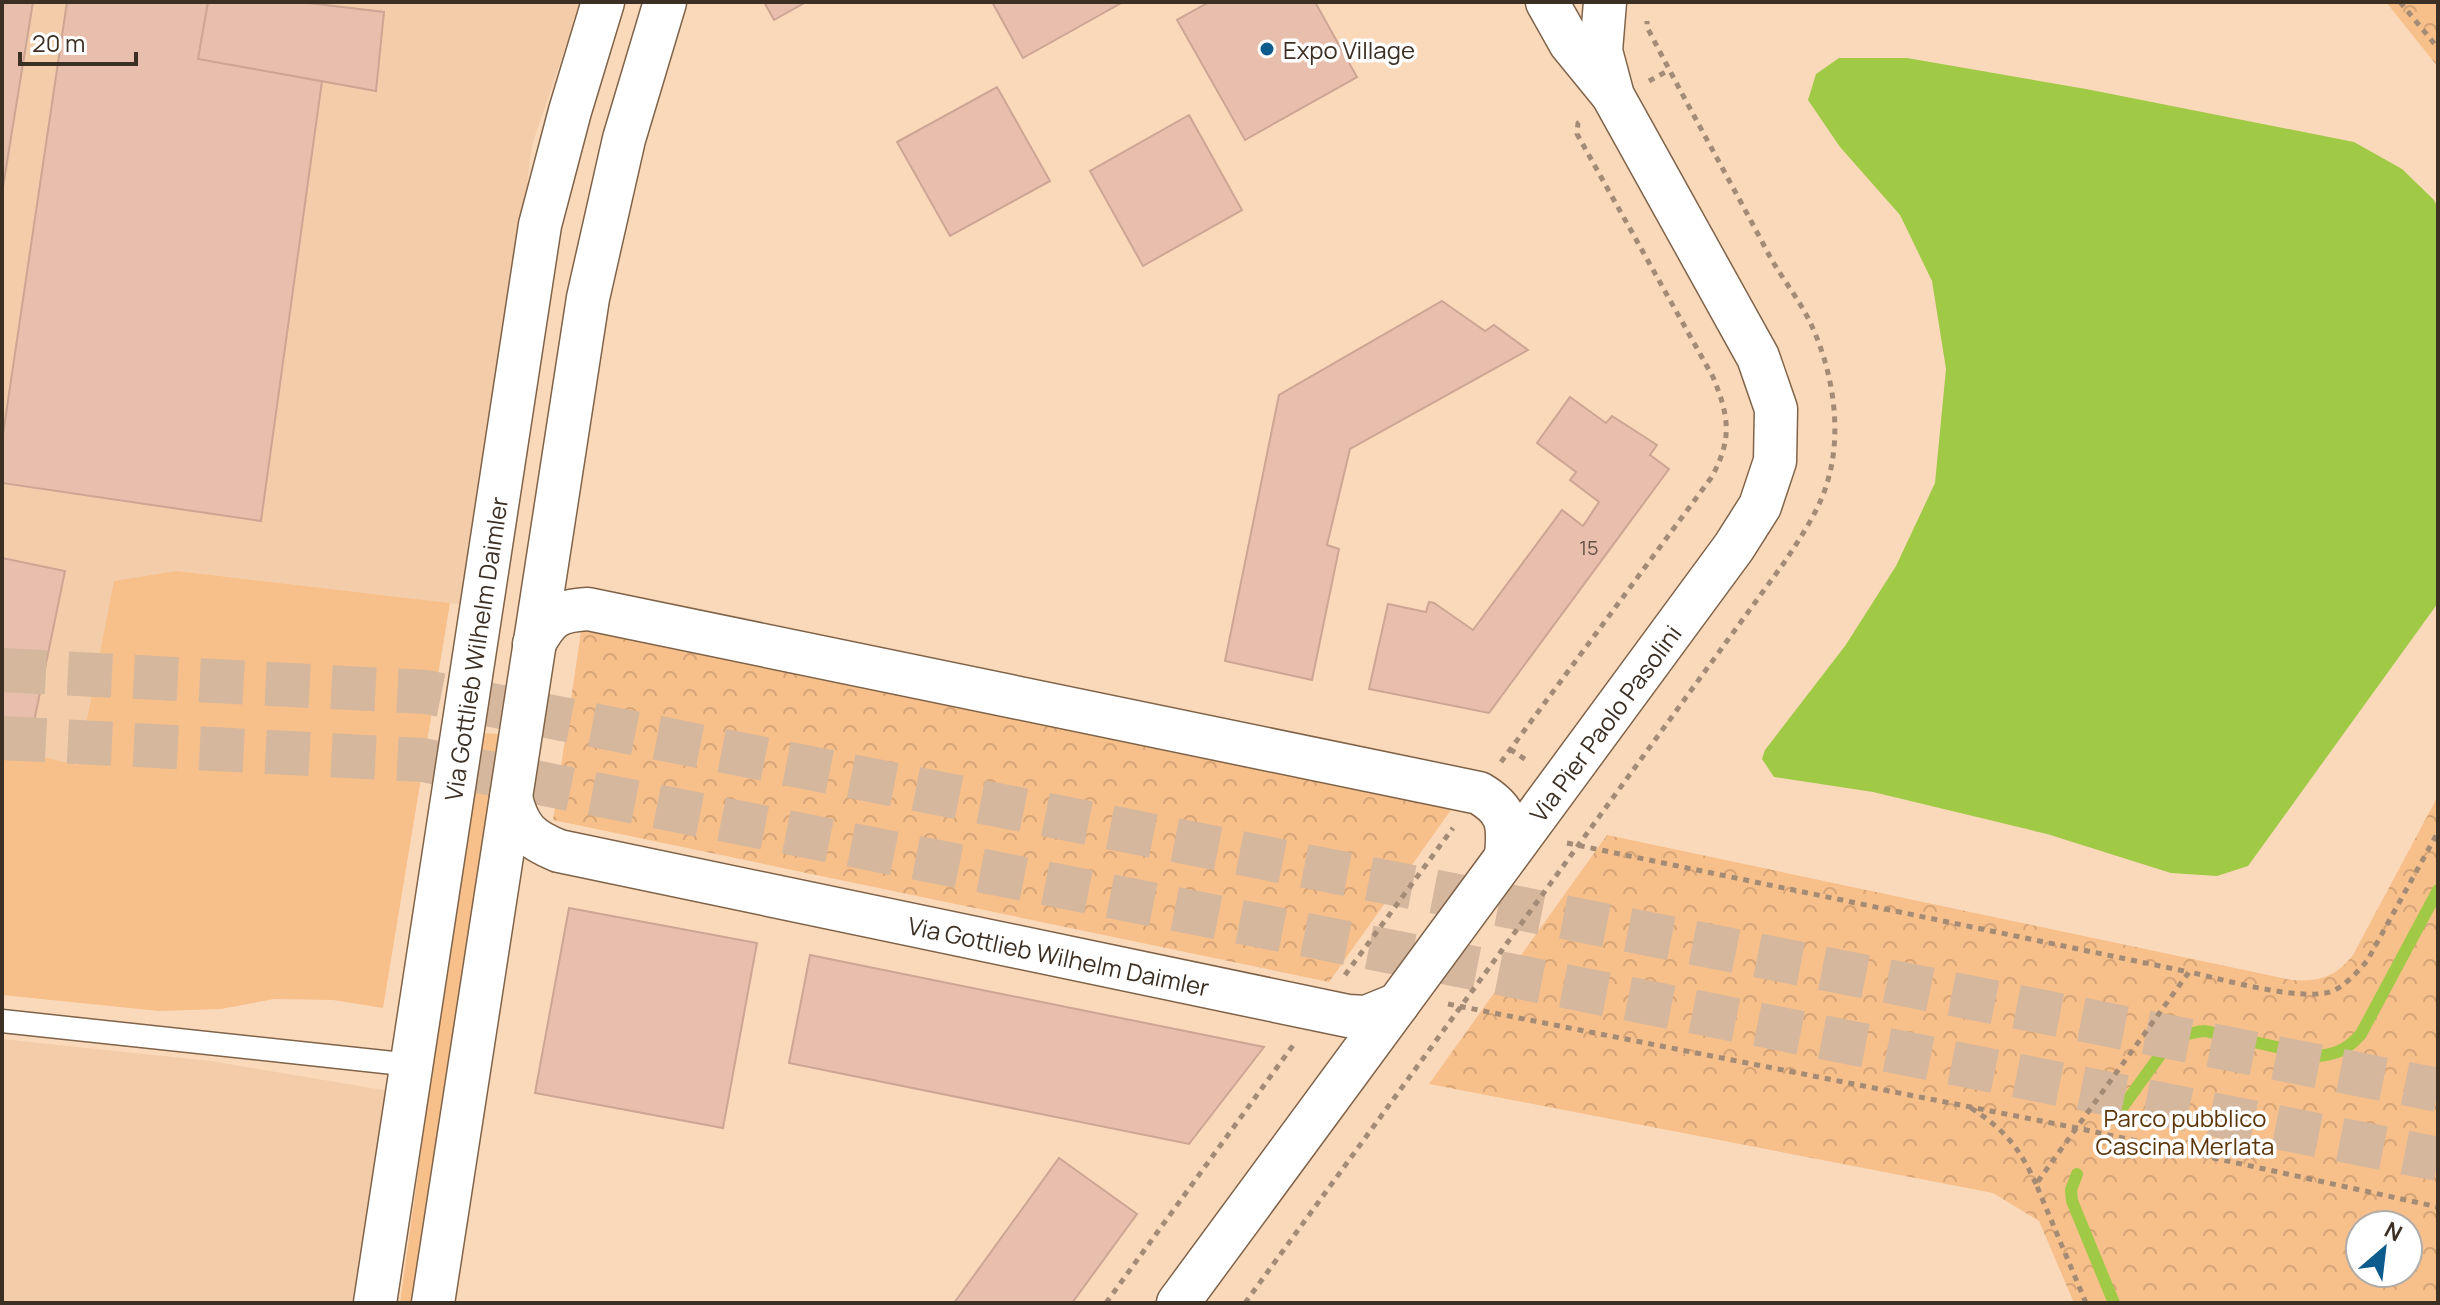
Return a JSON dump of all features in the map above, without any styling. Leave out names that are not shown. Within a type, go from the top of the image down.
[{"type":"street","name":"Via Gottlieb Wilhelm Daimler","points":[[375,1303],[540,225],[603,2]]},
{"type":"street","points":[[433,1303],[588,298],[624,139],[665,2]]},
{"type":"street","name":"Via Pier Paolo Pasolini","points":[[1178,1303],[1734,547],[1760,506],[1775,461],[1776,409],[1758,357],[1599,107],[1570,43],[1547,2]]},
{"type":"street","name":"Via Pier Paolo Pasolini","points":[[1599,107],[1605,2]]},
{"type":"street","points":[[534,644],[551,617],[588,609],[1479,793],[1493,801],[1503,813],[1508,830],[1506,856]]},
{"type":"street","name":"Via Gottlieb Wilhelm Daimler","points":[[511,798],[515,814],[530,837],[559,851],[1348,1016],[1366,1017],[1398,1004]]},
{"type":"lane","points":[[2,1021],[412,1065]]},
{"type":"path","points":[[2400,2],[2438,48]]},
{"type":"path","points":[[1646,17],[1647,27],[1669,70]]},
{"type":"path","points":[[1494,770],[1711,478],[1727,437],[1725,407],[1713,377],[1577,134],[1578,123],[1599,107]]},
{"type":"path","points":[[1344,976],[1455,826]]},
{"type":"path","points":[[1562,842],[2311,995],[2334,991],[2367,961],[2438,832]]},
{"type":"path","points":[[2036,1184],[2189,972]]},
{"type":"path","points":[[1446,1003],[2077,1128],[2438,1207]]},
{"type":"path","points":[[1106,1303],[1297,1040]]},
{"type":"path","points":[[1969,1107],[2011,1139],[2023,1156],[2086,1303]]},
{"type":"shaded area","points":[[2,2],[581,2],[532,145],[474,606],[177,571],[78,766],[2,748]]},
{"type":"shaded area","points":[[1839,58],[1907,58],[2086,89],[2354,142],[2402,169],[2434,200],[2438,208],[2438,603],[2248,866],[2217,876],[2171,873],[2047,834],[1873,792],[1774,777],[1762,759],[1765,750],[1845,646],[1896,566],[1935,483],[1946,369],[1932,281],[1900,215],[1840,147],[1808,100],[1816,74]]},
{"type":"shaded area","points":[[2,1039],[211,1061],[395,1092],[361,1303],[2,1303]]},
{"type":"green space","points":[[2386,2],[2438,2],[2438,67]]},
{"type":"green space","points":[[177,571],[450,603],[383,1008],[333,1000],[274,999],[221,1009],[159,1011],[2,995],[2,748],[78,765],[114,581]]},
{"type":"green space","points":[[582,625],[1453,807],[1329,982],[553,820]]},
{"type":"green space","points":[[479,733],[502,734],[417,1303],[400,1303]]},
{"type":"green space","name":"Parco pubblico Cascina Merlata","points":[[2438,796],[2438,1303],[2074,1303],[2039,1221],[1993,1193],[1429,1084],[1607,835],[2292,980],[2311,980],[2340,968],[2353,955]]},
{"type":"building","points":[[2,2],[33,2],[2,193]]},
{"type":"building","points":[[67,2],[208,2],[198,59],[322,81],[261,521],[2,483],[2,441]]},
{"type":"building","points":[[208,2],[300,2],[384,12],[376,91],[198,59]]},
{"type":"building","points":[[764,2],[806,2],[774,20]]},
{"type":"building","points":[[992,2],[1123,2],[1023,58]]},
{"type":"building","name":"Expo Village","points":[[1209,2],[1315,2],[1357,77],[1245,140],[1177,20]]},
{"type":"building","points":[[997,87],[1050,181],[950,236],[897,142]]},
{"type":"building","points":[[1189,115],[1242,210],[1143,266],[1090,171]]},
{"type":"building","points":[[1442,301],[1485,331],[1494,325],[1528,350],[1350,449],[1327,545],[1339,549],[1312,680],[1225,661],[1279,395]]},
{"type":"building","points":[[1570,397],[1606,423],[1612,416],[1657,445],[1650,455],[1669,469],[1489,713],[1369,689],[1388,604],[1426,612],[1429,602],[1434,603],[1473,630],[1562,510],[1583,526],[1599,502],[1570,480],[1576,472],[1537,443]]},
{"type":"building","points":[[2,558],[65,571],[29,746],[2,740]]},
{"type":"building","points":[[569,908],[757,943],[723,1128],[535,1093]]},
{"type":"building","points":[[810,955],[1264,1047],[1189,1144],[789,1063]]},
{"type":"building","points":[[1059,1158],[1137,1214],[1072,1303],[954,1303]]},
{"type":"waterway","points":[[2119,1112],[2166,1047],[2189,1034],[2205,1031],[2316,1056],[2336,1053],[2351,1044],[2361,1034],[2438,890]]},
{"type":"waterway","points":[[2077,1174],[2071,1190],[2072,1201],[2114,1303]]},
{"type":"tunnel","points":[[2,670],[426,692],[2438,1090]]},
{"type":"tunnel","points":[[2,738],[423,760],[2438,1159]]},
{"type":"place","name":"Expo Village","points":[[1267,49]]}]
